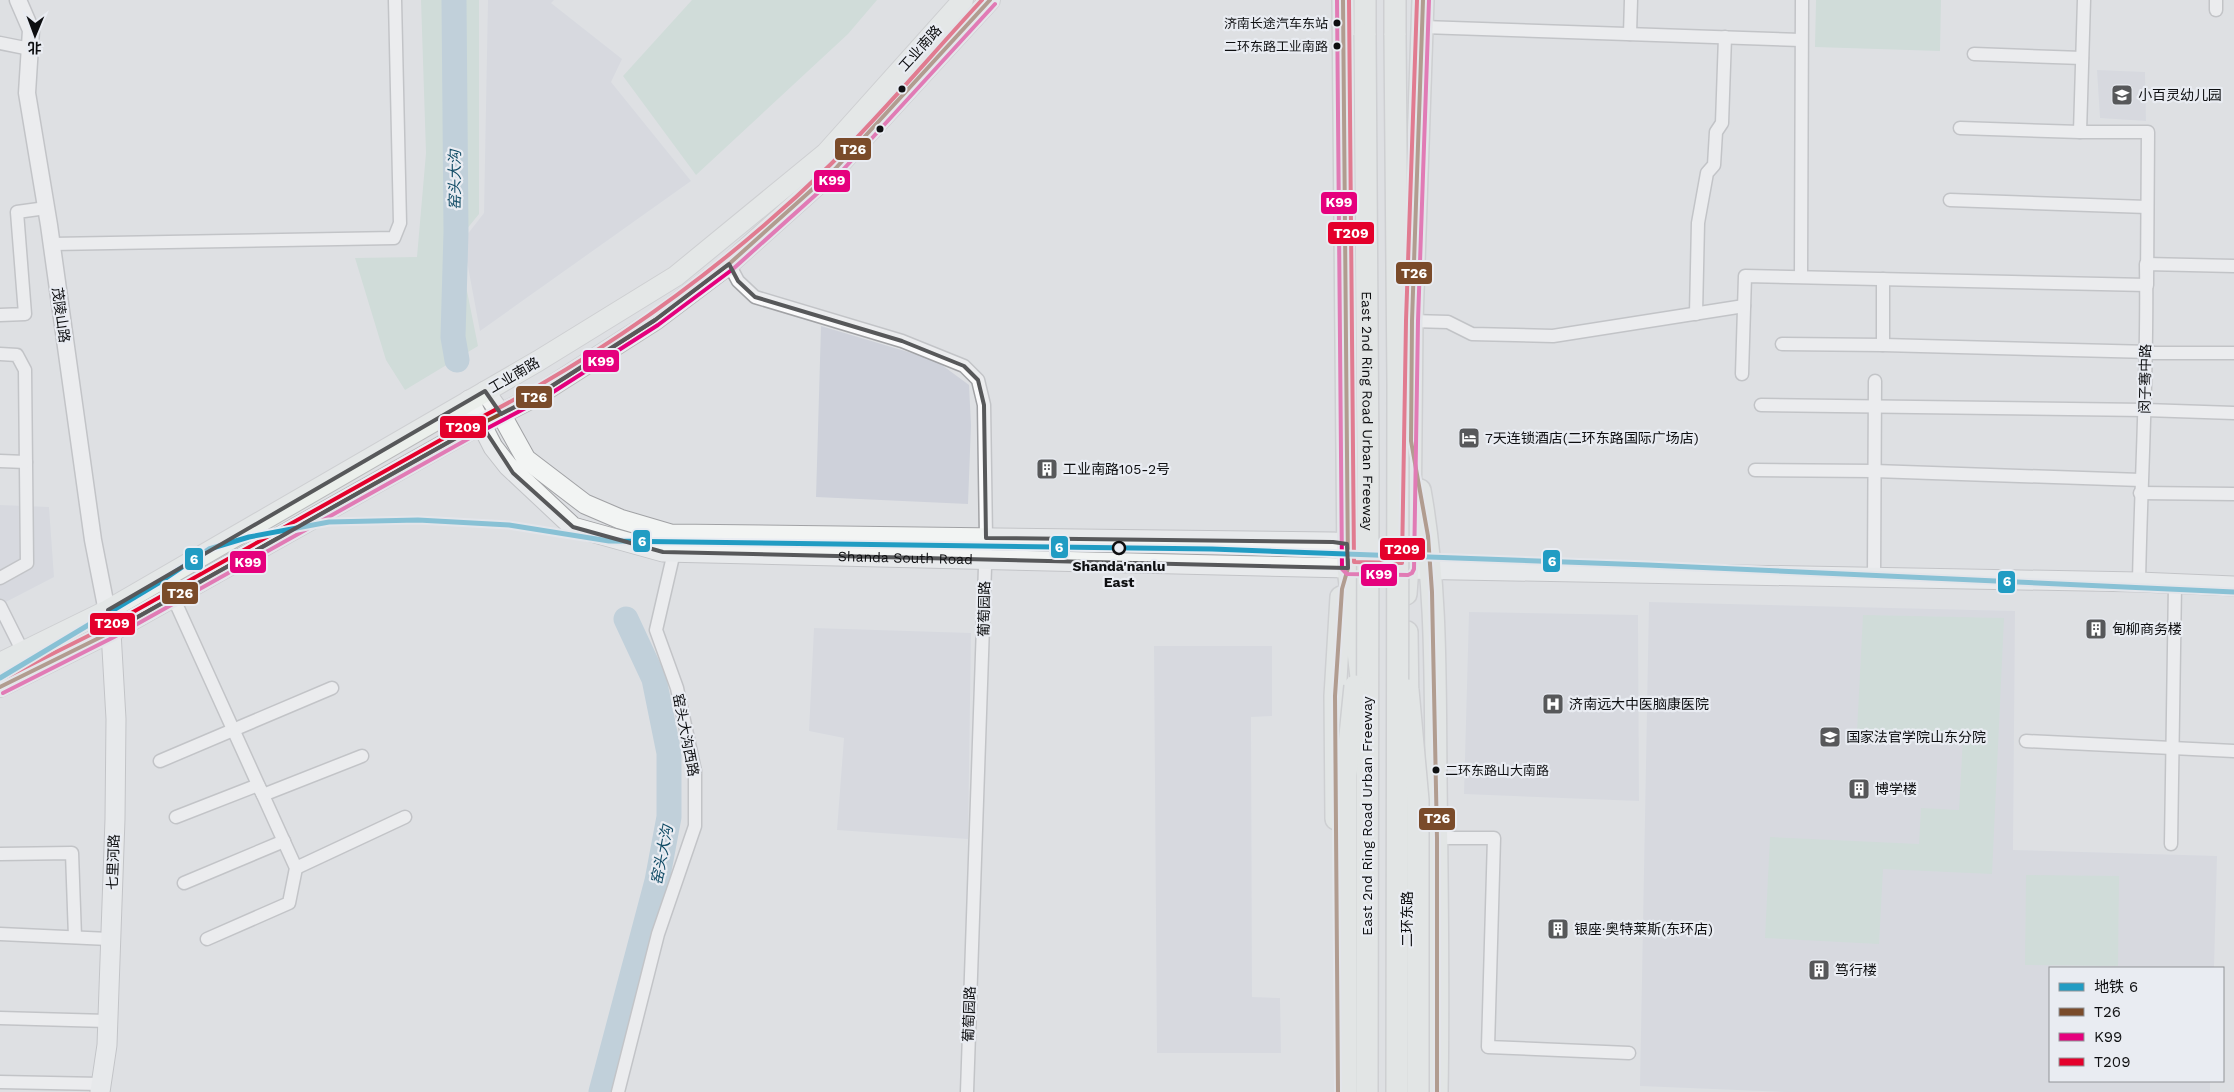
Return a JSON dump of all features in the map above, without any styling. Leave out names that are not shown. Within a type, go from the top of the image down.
[{"type":"highway","points":[[1343,0],[1347,544],[1357,571],[1361,677],[1360,1092]]},
{"type":"highway","name":"East 2nd Ring Road Urban Freeway","points":[[1365,0],[1368,457],[1357,571],[1367,1092]]},
{"type":"highway","name":"East 2nd Ring Road Urban Freeway","points":[[1395,0],[1403,573],[1397,1092]]},
{"type":"highway","points":[[1418,1092],[1418,800],[1403,573],[1411,441],[1412,321],[1423,0]]},
{"type":"highway","points":[[1411,441],[1428,536],[1431,569],[1436,742],[1438,1092]]},
{"type":"highway","points":[[1338,1092],[1334,696],[1342,589],[1357,571]]},
{"type":"highway","points":[[1346,1092],[1346,775],[1357,571]]},
{"type":"highway","name":"二环东路","points":[[1403,573],[1406,591],[1409,689],[1407,746],[1408,1092]]},
{"type":"highway","name":"二环东路","points":[[1407,746],[1434,678]]},
{"type":"highway","name":"二环东路","points":[[1409,689],[1436,742]]},
{"type":"highway","points":[[1334,696],[1361,750]]},
{"type":"highway","points":[[1337,918],[1361,870]]},
{"type":"main road","name":"工业南路","points":[[0,663],[108,610],[538,361],[676,276],[826,153],[963,0]]},
{"type":"main road","name":"工业南路","points":[[0,687],[111,632],[481,424],[536,396],[655,320],[729,264],[835,169],[990,0]]},
{"type":"main road","name":"Shanda South Road","points":[[477,396],[501,414],[526,458],[585,504],[620,518],[671,534],[1347,544],[1403,573]]},
{"type":"main road","name":"Shanda South Road","points":[[477,396],[481,424],[493,447],[512,472],[573,527],[618,541],[674,552],[985,559],[1403,573],[1431,569],[2139,582],[2234,586]]},
{"type":"main road","name":"七里河路","points":[[101,1088],[107,1021],[115,819],[116,719],[111,632]]},
{"type":"street","name":"茂陵山路","points":[[18,0],[31,30],[27,93],[52,244],[93,540],[111,632]]},
{"type":"street","points":[[52,244],[394,238],[400,224],[395,0]]},
{"type":"street","points":[[1630,34],[1631,0]]},
{"type":"street","points":[[1800,276],[1802,0]]},
{"type":"street","points":[[1960,128],[2080,132],[2084,0]]},
{"type":"street","points":[[1423,26],[1801,40]]},
{"type":"street","points":[[1696,314],[1698,223],[1707,173],[1714,165],[1716,132],[1722,123],[1725,37]]},
{"type":"street","points":[[0,43],[30,49]]},
{"type":"street","points":[[1974,54],[2082,58]]},
{"type":"street","name":"闵子骞中路","points":[[2080,132],[2148,132],[2146,264],[2148,352],[2140,487],[2139,582]]},
{"type":"street","points":[[1950,200],[2147,207]]},
{"type":"street","points":[[0,315],[25,314],[17,212],[46,208]]},
{"type":"street","name":"葡萄园路","points":[[729,264],[738,281],[755,297],[902,341],[964,366],[978,380],[984,405],[985,559],[967,1092]]},
{"type":"street","points":[[2146,264],[2234,266]]},
{"type":"street","points":[[1742,374],[1745,276],[2147,285]]},
{"type":"street","points":[[1883,279],[1883,346]]},
{"type":"street","points":[[1412,321],[1448,322],[1472,334],[1553,336],[1744,306]]},
{"type":"street","points":[[1782,344],[2234,353]]},
{"type":"street","points":[[0,354],[17,354],[26,370],[27,563],[0,578]]},
{"type":"street","points":[[1874,578],[1875,380]]},
{"type":"street","points":[[1761,405],[2234,413]]},
{"type":"street","points":[[0,461],[26,462]]},
{"type":"street","points":[[1755,470],[1874,471],[2234,494]]},
{"type":"street","name":"窑头大沟西路","points":[[618,1092],[658,934],[695,826],[695,771],[677,688],[656,630],[674,552]]},
{"type":"street","points":[[2171,844],[2175,584]]},
{"type":"street","points":[[173,597],[296,868],[289,902],[207,939]]},
{"type":"street","points":[[0,606],[23,652]]},
{"type":"street","points":[[160,761],[332,688]]},
{"type":"street","points":[[2026,741],[2234,751]]},
{"type":"street","points":[[176,817],[362,756]]},
{"type":"street","points":[[296,868],[405,817]]},
{"type":"street","points":[[1437,838],[1494,838],[1488,1046],[1629,1053]]},
{"type":"street","points":[[184,883],[284,841]]},
{"type":"street","points":[[0,854],[72,854],[76,937]]},
{"type":"street","points":[[0,934],[109,938]]},
{"type":"street","points":[[0,1018],[107,1021]]},
{"type":"street","points":[[0,1082],[101,1088]]},
{"type":"highlighted area","points":[[729,264],[738,281],[755,297],[902,341],[964,366],[978,380],[984,405],[986,538],[1333,542],[1347,544],[1348,568],[663,552],[573,527],[513,473],[481,424],[111,632],[108,610],[485,391],[501,414],[536,396],[655,320]]},
{"type":"shaded area","points":[[488,0],[554,0],[551,3],[622,59],[611,82],[691,181],[480,331],[463,240],[484,213]]},
{"type":"shaded area","name":"小百灵幼儿园","points":[[2097,70],[2145,72],[2146,121],[2100,118]]},
{"type":"shaded area","points":[[821,326],[935,360],[969,385],[971,425],[968,504],[816,497]]},
{"type":"shaded area","points":[[0,505],[49,507],[54,577],[0,605]]},
{"type":"shaded area","name":"国家法官学院山东分院","points":[[1649,602],[2015,611],[2013,850],[2217,856],[2214,967],[2049,967],[2049,1082],[2210,1082],[2210,1092],[1784,1092],[1640,1086]]},
{"type":"shaded area","name":"济南远大中医脑康医院","points":[[1469,612],[1638,615],[1639,801],[1464,794]]},
{"type":"shaded area","points":[[814,628],[971,633],[968,839],[837,830],[844,738],[809,731]]},
{"type":"shaded area","points":[[1154,646],[1272,646],[1272,716],[1251,717],[1252,997],[1280,998],[1281,1053],[1157,1053]]},
{"type":"green space","points":[[421,0],[479,0],[479,214],[457,241],[478,346],[405,390],[386,360],[355,258],[417,257],[426,153]]},
{"type":"green space","points":[[692,0],[877,0],[848,34],[696,175],[623,76]]},
{"type":"green space","points":[[1816,0],[1941,0],[1940,51],[1815,47]]},
{"type":"green space","points":[[1863,615],[2004,618],[1992,874],[1883,869],[1879,944],[1765,938],[1770,837],[1919,844],[1921,808],[1959,810],[1963,738],[1857,732]]},
{"type":"green space","points":[[2026,875],[2119,876],[2118,966],[2025,965]]},
{"type":"waterway","name":"窑头大沟","points":[[454,0],[456,232],[453,337],[457,360]]},
{"type":"waterway","name":"窑头大沟","points":[[601,1092],[657,881],[669,817],[669,753],[654,679],[626,619]]},
{"type":"metro line","name":"6","points":[[0,678],[160,582],[209,549],[249,537],[329,522],[418,520],[509,525],[609,541],[1212,549],[1648,565],[2234,592]]},
{"type":"transit line","name":"T209","points":[[0,680],[108,626],[526,393],[619,336],[707,272],[749,238],[830,165],[869,125],[982,0]]},
{"type":"transit line","name":"T26","points":[[0,687],[111,632],[481,424],[536,396],[655,320],[729,264],[835,169],[990,0]]},
{"type":"transit line","name":"K99","points":[[1337,0],[1342,569],[1347,574],[1408,575],[1414,569],[1418,321],[1429,0]]},
{"type":"transit line","name":"T26","points":[[1338,1092],[1335,696],[1342,589],[1348,568],[1343,0]]},
{"type":"transit line","name":"T209","points":[[1349,0],[1354,562],[1402,563],[1406,321],[1417,0]]},
{"type":"transit line","name":"T26","points":[[1423,0],[1412,321],[1411,441],[1428,536],[1432,592],[1437,838],[1437,1092]]},
{"type":"transit line","name":"K99","points":[[3,693],[114,637],[539,401],[658,325],[733,269],[840,173],[995,4]]},
{"type":"place","name":"济南长途汽车东站","points":[[1337,23]]},
{"type":"place","name":"二环东路工业南路","points":[[1337,46]]},
{"type":"place","name":"小百灵幼儿园","points":[[2122,95]]},
{"type":"place","name":"7天连锁酒店(二环东路国际广场店)","points":[[1469,438]]},
{"type":"place","name":"工业南路105-2号","points":[[1047,469]]},
{"type":"place","name":"Shanda'nanlu East","points":[[1119,548]]},
{"type":"place","name":"甸柳商务楼","points":[[2096,629]]},
{"type":"place","name":"济南远大中医脑康医院","points":[[1553,704]]},
{"type":"place","name":"国家法官学院山东分院","points":[[1830,737]]},
{"type":"place","name":"二环东路山大南路","points":[[1436,770]]},
{"type":"place","name":"博学楼","points":[[1859,789]]},
{"type":"place","name":"银座·奥特莱斯(东环店)","points":[[1558,929]]},
{"type":"place","name":"笃行楼","points":[[1819,970]]}]
